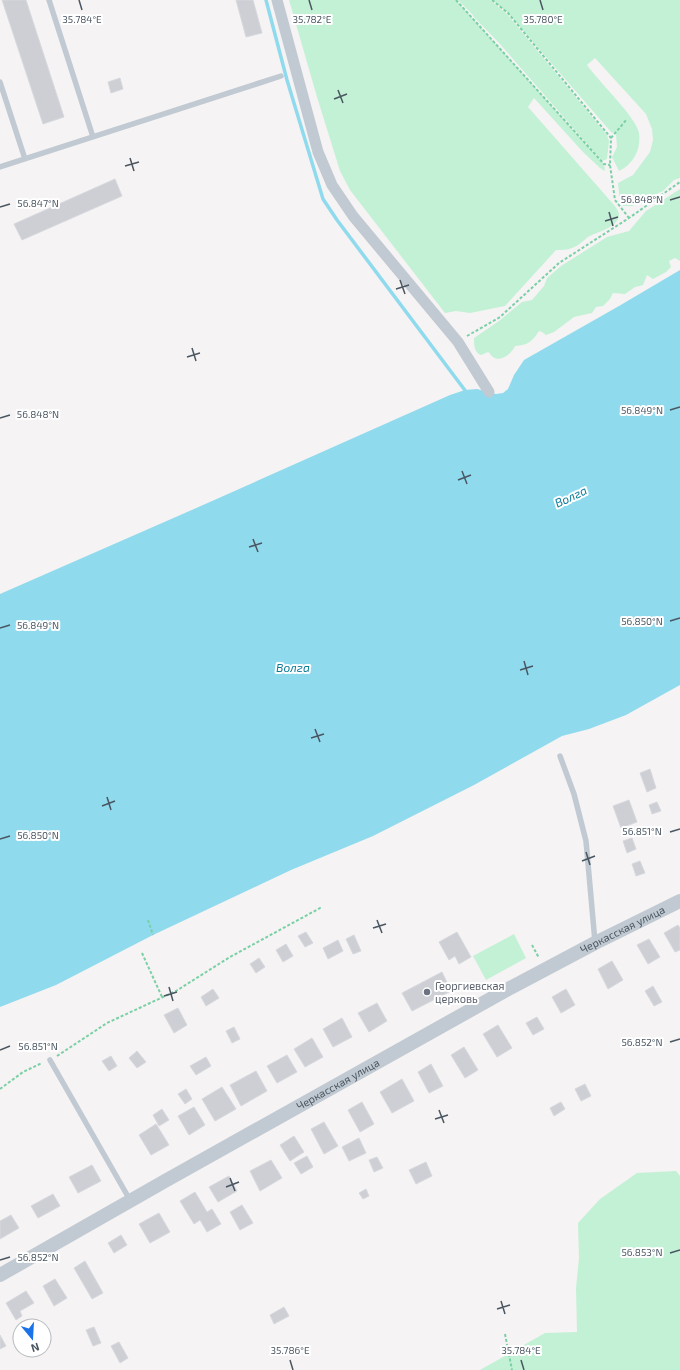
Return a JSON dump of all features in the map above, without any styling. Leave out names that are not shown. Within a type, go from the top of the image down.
[{"type":"street","points":[[277,0],[318,152],[332,185],[353,216],[458,342],[489,392]]},
{"type":"street","name":"Черкасская улица","points":[[0,1275],[412,1043],[595,943],[679,904]]},
{"type":"lane","points":[[49,0],[93,137]]},
{"type":"lane","points":[[0,167],[281,76]]},
{"type":"lane","points":[[0,82],[25,159]]},
{"type":"lane","points":[[560,756],[574,794],[586,841],[595,943]]},
{"type":"lane","points":[[50,1060],[130,1201]]},
{"type":"path","points":[[456,0],[604,164],[610,165]]},
{"type":"path","points":[[492,0],[508,14],[611,138]]},
{"type":"path","points":[[627,119],[611,138],[610,165],[615,200],[629,218]]},
{"type":"path","points":[[458,342],[500,317],[559,263],[629,218],[680,182]]},
{"type":"path","points":[[0,1089],[23,1072],[50,1060],[107,1024],[176,991],[230,957],[322,907]]},
{"type":"path","points":[[148,920],[153,935]]},
{"type":"path","points":[[142,953],[162,998]]},
{"type":"path","points":[[505,1334],[512,1370]]},
{"type":"green space","points":[[289,0],[456,0],[604,164],[605,171],[583,152],[534,98],[528,107],[614,205],[619,213],[619,217],[616,222],[609,228],[588,237],[574,247],[566,250],[556,250],[505,306],[470,313],[456,311],[445,313],[350,190],[340,171]]},
{"type":"green space","points":[[458,0],[490,0],[507,14],[607,135],[609,141],[607,159],[602,161],[500,44]]},
{"type":"green space","points":[[492,0],[680,0],[680,178],[674,180],[663,191],[639,203],[632,206],[623,206],[620,202],[618,183],[633,175],[650,152],[653,140],[652,129],[646,114],[595,58],[587,65],[637,126],[639,133],[639,144],[636,154],[629,164],[619,171],[612,157],[617,147],[616,134],[611,132],[508,13]]},
{"type":"green space","points":[[680,189],[680,261],[675,258],[669,261],[671,267],[666,272],[653,279],[647,275],[643,285],[635,287],[625,294],[613,293],[610,299],[603,306],[596,307],[592,313],[574,317],[554,332],[546,335],[539,331],[529,342],[523,345],[515,346],[509,354],[503,358],[496,359],[488,352],[481,355],[477,352],[474,338],[499,321],[522,302],[532,300],[544,286],[547,278],[561,266],[607,237],[629,231],[646,211]]},
{"type":"green space","points":[[514,934],[526,958],[486,980],[473,956]]},
{"type":"green space","points":[[676,1171],[680,1176],[680,1370],[480,1370],[545,1333],[577,1332],[576,1288],[579,1258],[578,1223],[600,1199],[637,1173]]},
{"type":"water","name":"Волга","points":[[680,270],[680,685],[626,715],[589,729],[562,736],[474,785],[373,836],[291,870],[153,935],[56,985],[0,1007],[0,594],[450,395],[465,390],[477,389],[496,394],[503,393],[508,389],[514,375],[524,360]]},
{"type":"building","points":[[2,0],[26,0],[64,117],[43,124]]},
{"type":"building","points":[[236,0],[253,0],[262,33],[246,37]]},
{"type":"building","points":[[120,78],[123,89],[111,93],[108,82]]},
{"type":"building","points":[[115,179],[122,196],[22,240],[14,224]]},
{"type":"building","points":[[650,769],[656,788],[647,792],[640,773]]},
{"type":"building","points":[[629,800],[637,822],[621,828],[613,806]]},
{"type":"building","points":[[657,802],[661,811],[652,814],[649,805]]},
{"type":"building","points":[[632,838],[636,849],[627,853],[623,841]]},
{"type":"building","points":[[640,861],[645,873],[636,876],[632,864]]},
{"type":"building","points":[[678,925],[680,928],[680,950],[675,952],[664,933]]},
{"type":"building","points":[[306,932],[313,943],[305,947],[298,936]]},
{"type":"building","points":[[457,932],[471,957],[459,964],[455,956],[449,960],[439,942]]},
{"type":"building","points":[[354,935],[361,951],[353,954],[346,939]]},
{"type":"building","points":[[649,939],[660,957],[648,964],[637,945]]},
{"type":"building","points":[[338,940],[343,951],[328,959],[323,948]]},
{"type":"building","points":[[286,944],[293,956],[283,962],[276,950]]},
{"type":"building","points":[[259,958],[265,967],[256,973],[250,964]]},
{"type":"building","points":[[612,961],[623,980],[608,989],[598,969]]},
{"type":"building","name":"Георгиевская церковь","points":[[442,972],[451,991],[412,1011],[402,993]]},
{"type":"building","points":[[653,986],[662,1002],[654,1006],[645,991]]},
{"type":"building","points":[[213,989],[219,998],[206,1006],[201,997]]},
{"type":"building","points":[[566,989],[575,1005],[561,1013],[552,997]]},
{"type":"building","points":[[377,1003],[387,1021],[369,1032],[358,1013]]},
{"type":"building","points":[[178,1008],[187,1025],[174,1033],[164,1015]]},
{"type":"building","points":[[537,1017],[544,1029],[533,1035],[526,1023]]},
{"type":"building","points":[[342,1018],[352,1037],[333,1047],[323,1029]]},
{"type":"building","points":[[498,1025],[512,1048],[497,1057],[483,1034]]},
{"type":"building","points":[[234,1027],[240,1039],[232,1043],[226,1031]]},
{"type":"building","points":[[312,1038],[323,1057],[305,1067],[294,1049]]},
{"type":"building","points":[[464,1047],[478,1070],[465,1078],[451,1055]]},
{"type":"building","points":[[137,1051],[146,1062],[137,1068],[129,1058]]},
{"type":"building","points":[[287,1055],[297,1072],[277,1083],[267,1066]]},
{"type":"building","points":[[111,1056],[117,1066],[109,1071],[102,1061]]},
{"type":"building","points":[[206,1057],[211,1066],[196,1075],[190,1066]]},
{"type":"building","points":[[431,1064],[443,1086],[429,1093],[418,1072]]},
{"type":"building","points":[[256,1071],[267,1091],[241,1106],[230,1085]]},
{"type":"building","points":[[402,1079],[414,1101],[392,1113],[380,1092]]},
{"type":"building","points":[[585,1084],[591,1096],[581,1101],[575,1089]]},
{"type":"building","points":[[222,1087],[236,1109],[215,1121],[202,1099]]},
{"type":"building","points":[[186,1089],[192,1099],[185,1104],[178,1094]]},
{"type":"building","points":[[362,1102],[374,1124],[360,1132],[348,1110]]},
{"type":"building","points":[[561,1102],[565,1109],[554,1116],[550,1108]]},
{"type":"building","points":[[194,1107],[205,1125],[189,1135],[178,1116]]},
{"type":"building","points":[[162,1109],[169,1120],[159,1126],[153,1115]]},
{"type":"building","points":[[324,1122],[338,1146],[324,1154],[311,1129]]},
{"type":"building","points":[[156,1124],[169,1145],[151,1155],[139,1135]]},
{"type":"building","points":[[294,1136],[304,1152],[290,1161],[280,1145]]},
{"type":"building","points":[[359,1138],[366,1153],[349,1161],[342,1147]]},
{"type":"building","points":[[307,1156],[313,1167],[301,1174],[294,1163]]},
{"type":"building","points":[[377,1157],[383,1168],[374,1172],[369,1160]]},
{"type":"building","points":[[271,1160],[282,1178],[260,1191],[250,1171]]},
{"type":"building","points":[[426,1162],[432,1176],[416,1184],[409,1170]]},
{"type":"building","points":[[92,1165],[101,1181],[78,1193],[69,1177]]},
{"type":"building","points":[[229,1176],[237,1191],[218,1202],[209,1187]]},
{"type":"building","points":[[366,1189],[369,1196],[363,1199],[359,1193]]},
{"type":"building","points":[[195,1192],[207,1212],[212,1209],[221,1224],[207,1232],[200,1220],[194,1224],[180,1201]]},
{"type":"building","points":[[53,1194],[60,1206],[38,1218],[31,1206]]},
{"type":"building","points":[[242,1205],[253,1223],[240,1230],[230,1212]]},
{"type":"building","points":[[159,1213],[170,1232],[150,1243],[139,1224]]},
{"type":"building","points":[[11,1215],[19,1228],[0,1239],[0,1221]]},
{"type":"building","points":[[121,1235],[127,1245],[114,1253],[108,1243]]},
{"type":"building","points":[[85,1261],[103,1293],[92,1299],[74,1268]]},
{"type":"building","points":[[55,1279],[67,1298],[54,1306],[43,1286]]},
{"type":"building","points":[[26,1291],[34,1303],[20,1311],[22,1316],[15,1318],[6,1303]]},
{"type":"building","points":[[284,1307],[289,1316],[274,1324],[270,1315]]},
{"type":"building","points":[[94,1327],[101,1343],[93,1346],[86,1330]]},
{"type":"building","points":[[0,1335],[6,1346],[0,1349]]},
{"type":"building","points":[[119,1342],[128,1358],[120,1363],[111,1346]]},
{"type":"waterway","points":[[266,0],[287,80],[323,199],[337,220],[467,393]]},
{"type":"place","name":"Георгиевская церковь","points":[[427,992]]}]
